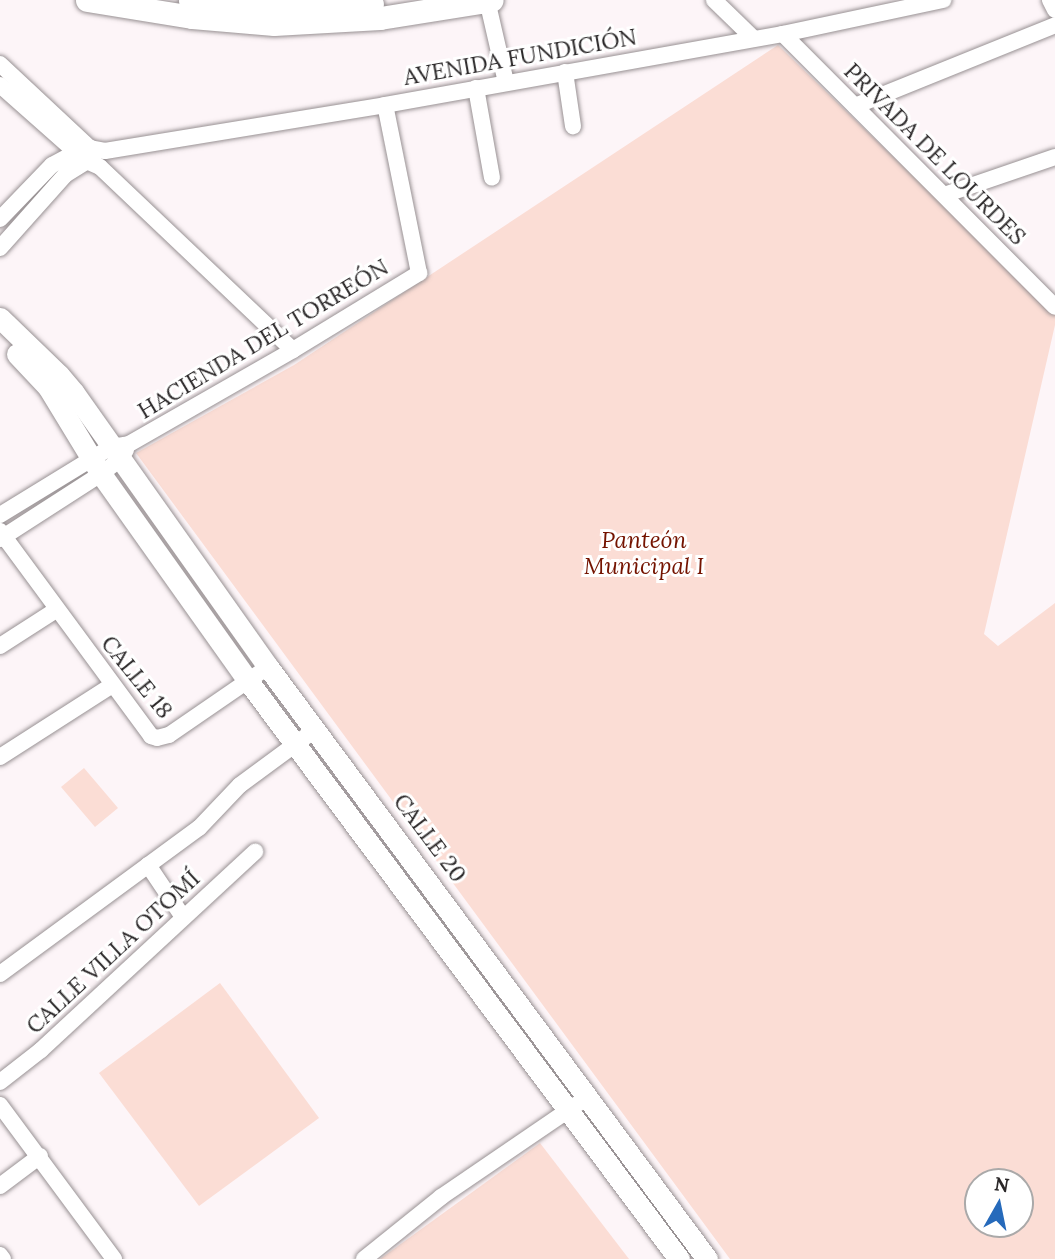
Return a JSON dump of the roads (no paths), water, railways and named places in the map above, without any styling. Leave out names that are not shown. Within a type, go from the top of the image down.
[{"type":"main road","points":[[87,0],[192,17],[274,24],[380,18],[489,0]]},
{"type":"main road","points":[[190,0],[276,8],[400,0]]},
{"type":"main road","name":"CALLE 20","points":[[0,318],[59,374],[120,450],[199,571],[268,667],[589,1096],[707,1259]]},
{"type":"main road","points":[[0,338],[48,387],[96,467],[248,681],[296,741],[679,1259]]},
{"type":"main road","points":[[179,585],[199,571]]},
{"type":"main road","points":[[436,932],[457,919]]},
{"type":"main road","points":[[657,1228],[675,1215]]},
{"type":"street","points":[[489,0],[506,82]]},
{"type":"street","points":[[714,0],[752,37]]},
{"type":"street","name":"AVENIDA FUNDICIÓN","points":[[92,156],[752,37],[783,34],[943,0]]},
{"type":"street","points":[[1050,0],[1055,10]]},
{"type":"street","points":[[855,107],[1055,25]]},
{"type":"street","name":"PRIVADA DE LOURDES","points":[[783,34],[1055,307]]},
{"type":"street","points":[[0,64],[293,350]]},
{"type":"street","points":[[565,72],[573,126]]},
{"type":"street","points":[[0,85],[92,156]]},
{"type":"street","points":[[476,88],[492,178]]},
{"type":"street","name":"HACIENDA DEL TORREÓN","points":[[96,467],[120,450],[419,273],[385,105]]},
{"type":"street","points":[[0,219],[42,173],[92,156]]},
{"type":"street","points":[[0,248],[65,175],[92,156]]},
{"type":"street","points":[[944,195],[1055,157]]},
{"type":"street","points":[[0,515],[96,467]]},
{"type":"street","points":[[1,536],[96,467]]},
{"type":"street","name":"CALLE 18","points":[[1,536],[146,731],[157,738],[169,735],[268,667]]},
{"type":"street","points":[[0,646],[56,610]]},
{"type":"street","points":[[0,757],[111,685]]},
{"type":"street","points":[[0,974],[199,828],[240,785],[296,741],[316,729]]},
{"type":"street","name":"CALLE VILLA OTOMÍ","points":[[0,1082],[41,1050],[255,852]]},
{"type":"street","points":[[148,865],[183,917]]},
{"type":"street","points":[[364,1259],[441,1197],[589,1096]]},
{"type":"street","points":[[0,1105],[114,1259]]},
{"type":"street","points":[[0,1186],[40,1156]]},
{"type":"street","points":[[0,1255],[3,1259]]},
{"type":"park label","name":"Panteón Municipal I","points":[[644,553]]}]
